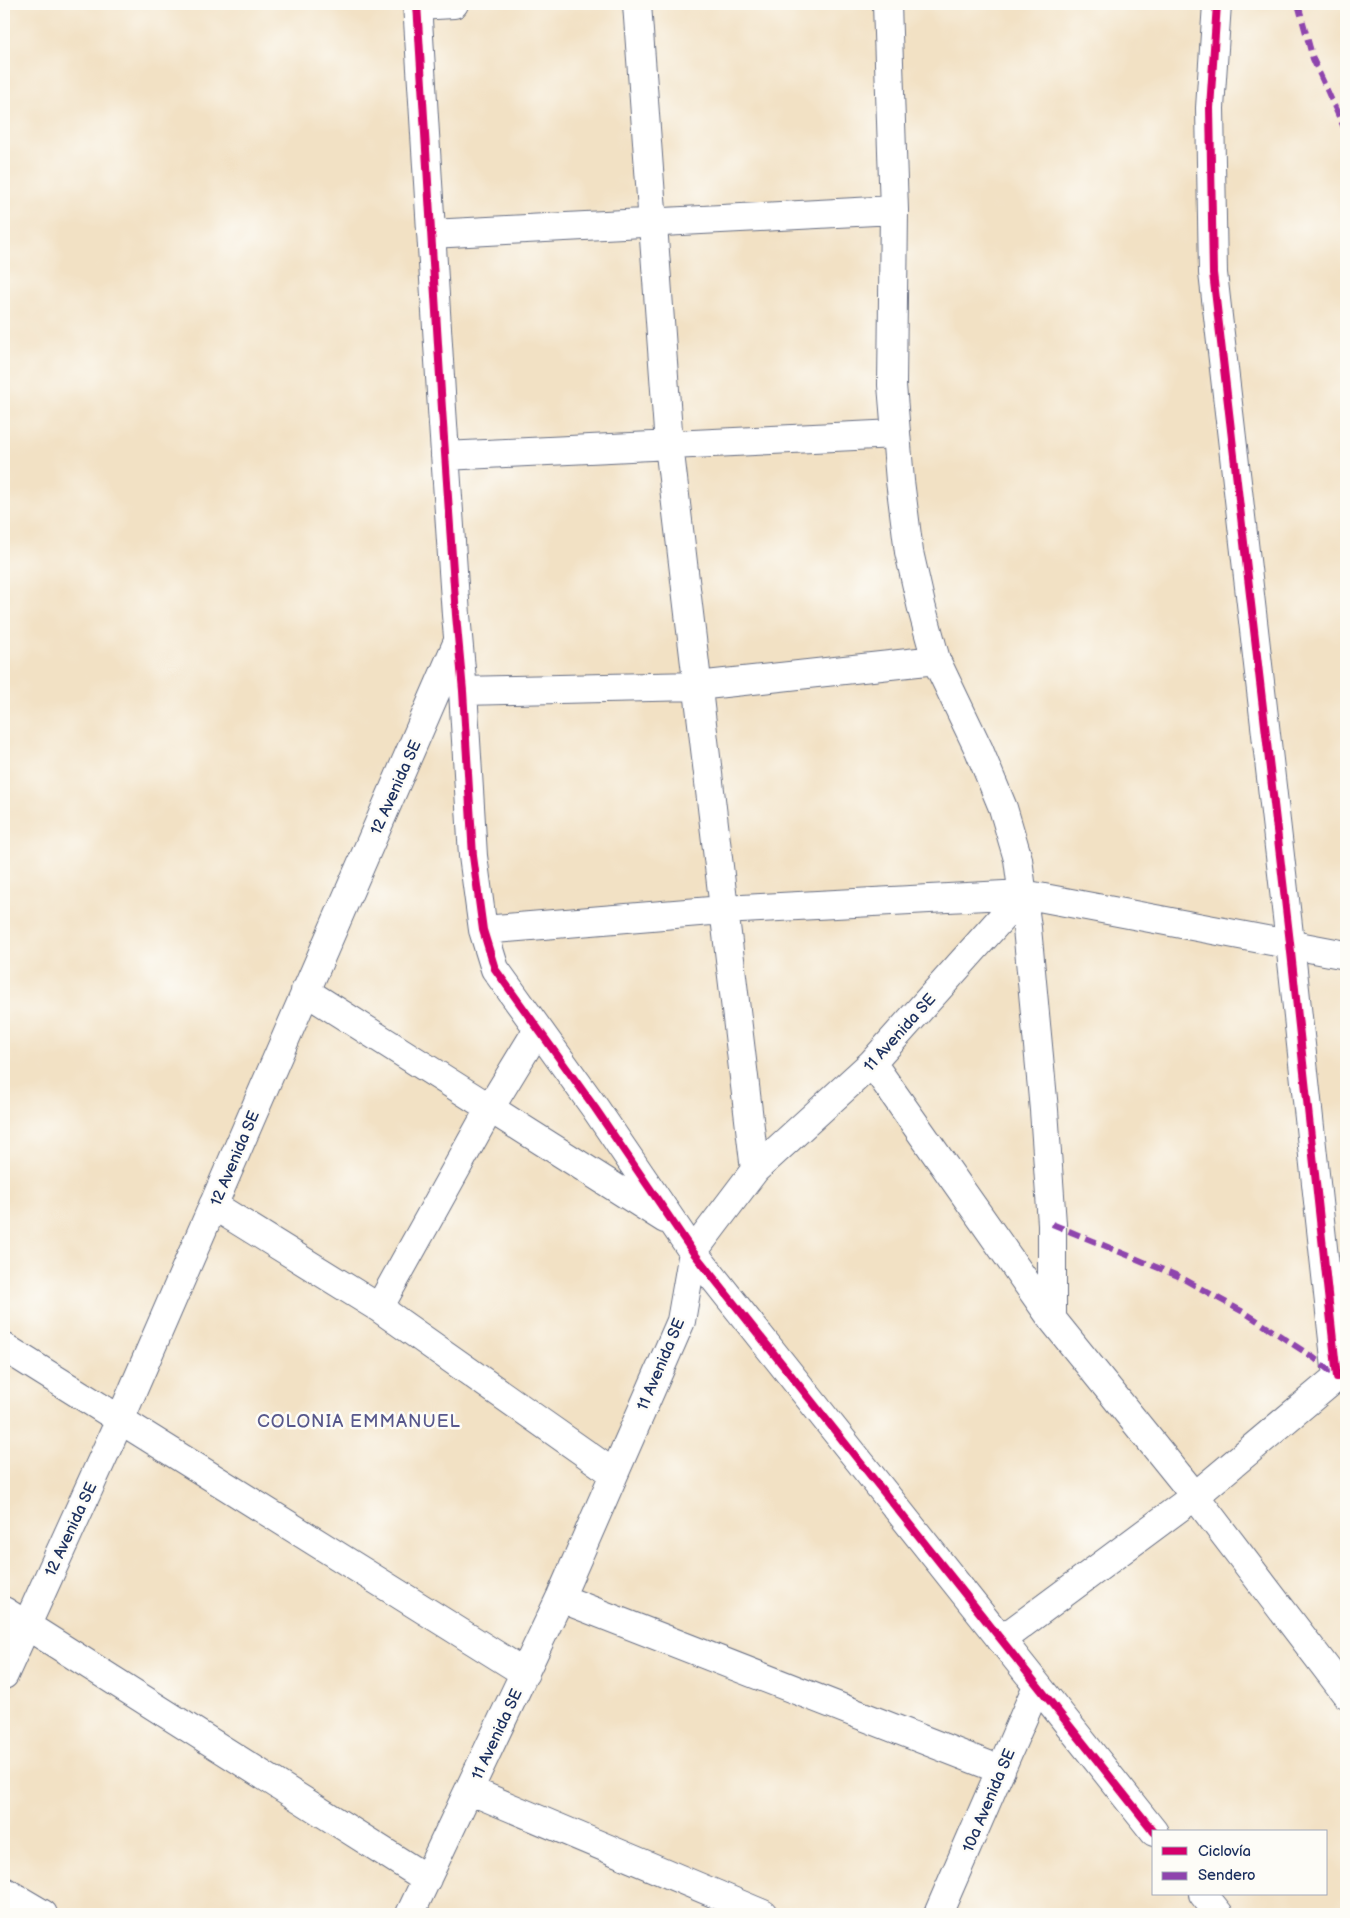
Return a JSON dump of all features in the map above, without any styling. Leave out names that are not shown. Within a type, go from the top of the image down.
[{"type":"street","points":[[454,4],[417,5],[445,456],[458,639],[464,690],[474,856],[483,930],[495,969],[595,1108],[693,1252],[1152,1830]]},
{"type":"street","points":[[637,4],[669,445],[755,1170]]},
{"type":"street","points":[[887,4],[894,210],[892,384],[909,552],[936,660],[979,750],[1003,808],[1018,859],[1044,1110],[1052,1224],[1052,1318]]},
{"type":"street","points":[[1001,1640],[1195,1496],[1342,1375],[1213,273],[1210,108],[1217,4]]},
{"type":"street","points":[[431,234],[894,210]]},
{"type":"street","points":[[445,456],[896,434]]},
{"type":"street","name":"12 Avenida SE","points":[[4,1675],[15,1618],[120,1420],[458,639]]},
{"type":"street","points":[[464,690],[697,686],[936,660]]},
{"type":"street","points":[[483,930],[723,910],[1023,894],[1346,954]]},
{"type":"street","name":"11 Avenida SE","points":[[410,1914],[560,1598],[681,1321],[693,1252],[755,1170],[872,1064],[1023,894]]},
{"type":"street","points":[[306,991],[674,1225]]},
{"type":"street","points":[[379,1308],[490,1108],[538,1029]]},
{"type":"street","points":[[872,1064],[1052,1318],[1195,1496],[1346,1694]]},
{"type":"street","points":[[213,1205],[379,1308],[613,1473]]},
{"type":"street","points":[[8,1357],[120,1420],[525,1673]]},
{"type":"street","points":[[560,1598],[1001,1770]]},
{"type":"street","points":[[15,1618],[427,1878]]},
{"type":"street","name":"10a Avenida SE","points":[[938,1914],[1037,1686]]},
{"type":"street","points":[[469,1790],[763,1914]]},
{"type":"street","points":[[4,1891],[43,1914]]},
{"type":"marked path","points":[[1298,4],[1313,59],[1346,132]]},
{"type":"marked path","points":[[1052,1224],[1178,1276],[1247,1314],[1314,1358],[1337,1377]]},
{"type":"cycle path","points":[[417,4],[442,409],[473,856],[483,930],[495,969],[595,1108],[693,1252],[1152,1830]]},
{"type":"cycle path","points":[[1217,4],[1210,108],[1213,273],[1290,943],[1337,1377]]},
{"type":"district","name":"COLONIA EMMANUEL","points":[[359,1421]]}]
